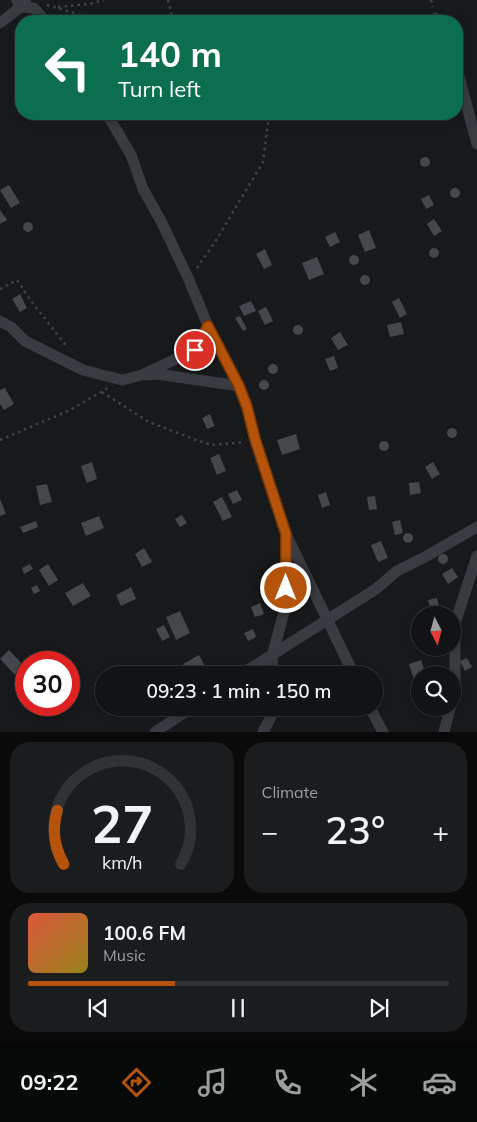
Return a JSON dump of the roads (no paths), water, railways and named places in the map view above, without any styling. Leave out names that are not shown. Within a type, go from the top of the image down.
[{"type":"street","points":[[0,23],[24,2],[34,8],[40,15]]},
{"type":"street","points":[[463,91],[477,144]]},
{"type":"street","points":[[111,120],[132,155],[143,189],[161,221],[208,326],[239,386],[286,534],[350,666]]},
{"type":"street","points":[[0,321],[11,327],[25,340],[83,370],[122,380],[142,375],[157,374],[239,386]]},
{"type":"street","points":[[142,375],[195,350],[208,326]]},
{"type":"street","points":[[255,666],[326,619],[376,589],[397,571],[425,558],[477,527]]},
{"type":"street","points":[[273,666],[272,656],[286,606],[286,534]]},
{"type":"street","points":[[455,666],[455,623],[477,556]]},
{"type":"street","points":[[155,732],[179,716]]},
{"type":"street","points":[[263,732],[271,716]]},
{"type":"street","points":[[374,716],[383,732]]},
{"type":"street","points":[[444,732],[448,716]]}]
